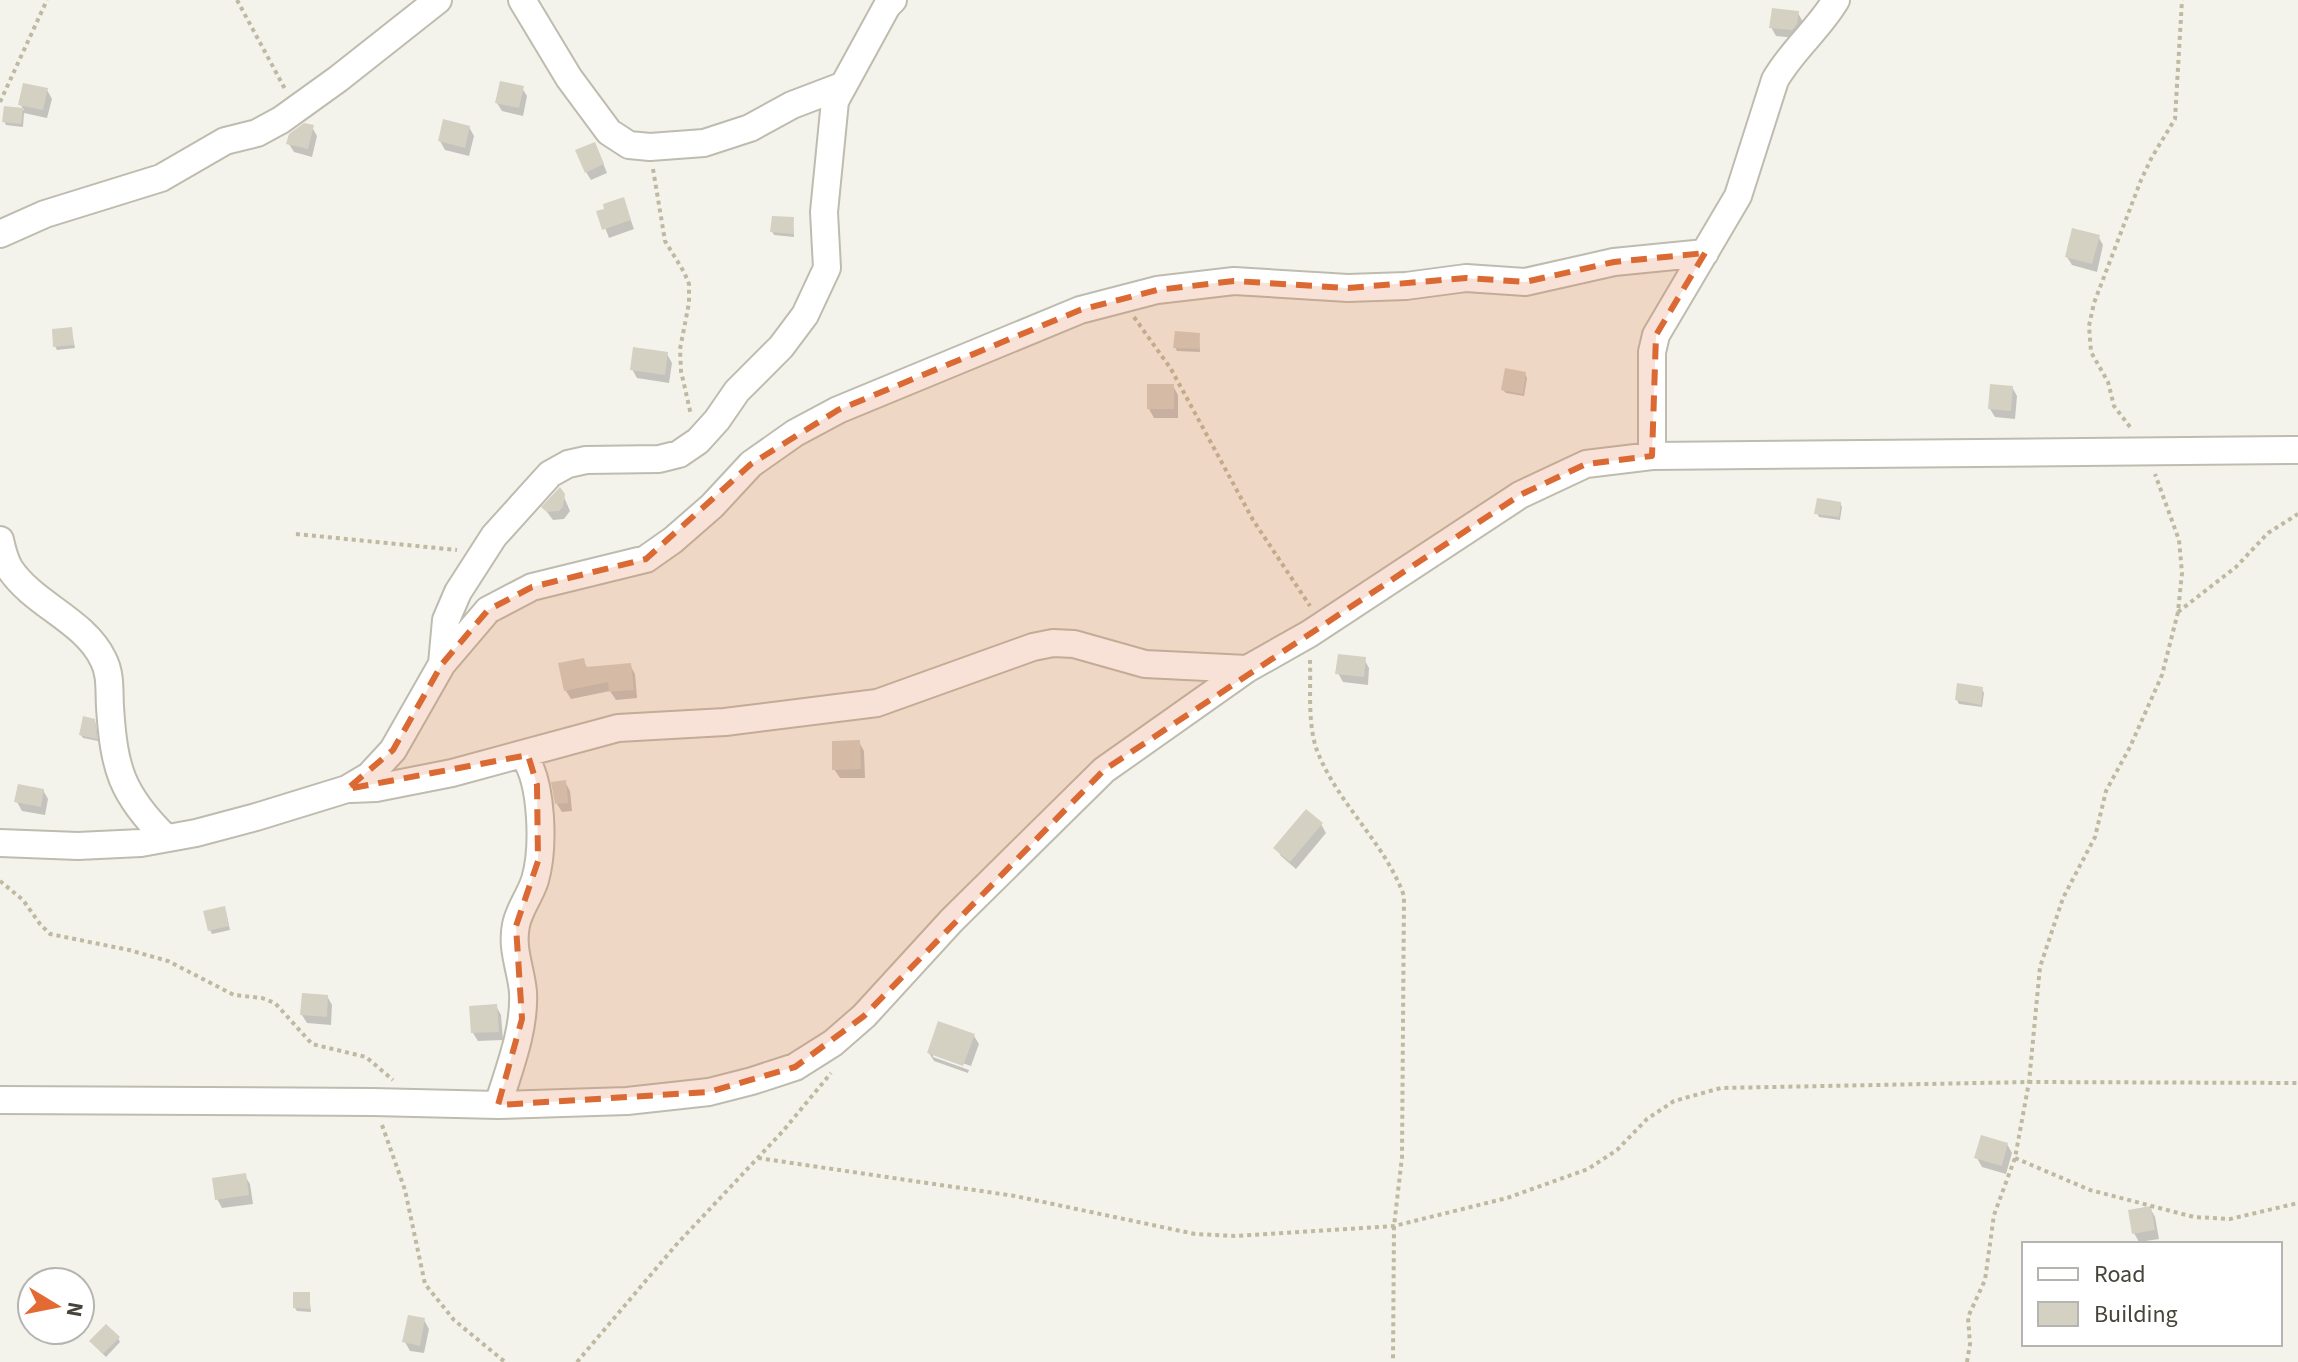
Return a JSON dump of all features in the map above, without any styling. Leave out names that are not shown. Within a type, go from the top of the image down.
[{"type":"street","points":[[0,234],[45,214],[161,178],[225,141],[257,133],[297,109],[438,0]]},
{"type":"street","points":[[522,0],[569,78],[609,132],[629,145],[650,147],[704,143],[750,128],[792,105],[842,86]]},
{"type":"street","points":[[442,664],[446,620],[458,592],[483,552],[514,512],[550,474],[568,464],[586,460],[659,459],[679,454],[698,441],[737,391],[781,347],[805,315],[827,268],[824,212],[835,101],[893,0]]},
{"type":"street","points":[[1652,456],[1652,352],[1656,335],[1738,196],[1775,80],[1785,63],[1827,16],[1836,0]]},
{"type":"street","points":[[0,843],[78,846],[141,843],[256,817],[347,789],[369,776],[393,750],[442,664],[488,610],[532,587],[646,559],[712,506],[751,464],[795,433],[827,416],[1080,310],[1120,297],[1157,290],[1234,281],[1348,288],[1406,286],[1466,278],[1525,282],[1614,262],[1705,253]]},
{"type":"street","points":[[0,1100],[498,1105],[627,1101],[709,1092],[752,1081],[795,1067],[833,1043],[864,1016],[952,920],[1104,770],[1247,669],[1316,629],[1520,495],[1586,464],[1652,456],[2298,450]]},
{"type":"street","points":[[0,540],[10,568],[92,642],[104,660],[109,679],[114,757],[120,776],[136,805],[166,838]]},
{"type":"street","points":[[347,789],[376,788],[523,755],[618,728],[725,722],[877,703],[1033,647],[1053,643],[1074,644],[1145,664],[1247,669]]},
{"type":"street","points":[[498,1105],[522,1019],[523,991],[515,953],[516,926],[535,880],[538,861],[537,785],[531,766],[523,755]]},
{"type":"path","points":[[0,102],[47,0]]},
{"type":"path","points":[[237,0],[297,109]]},
{"type":"path","points":[[1967,1362],[1970,1344],[1968,1317],[1985,1280],[1994,1215],[2015,1158],[2029,1082],[2040,967],[2063,898],[2095,837],[2106,791],[2130,747],[2162,675],[2178,612],[2182,573],[2179,540],[2161,484],[2138,438],[2114,406],[2103,370],[2091,352],[2089,326],[2094,303],[2141,180],[2175,119],[2182,0]]},
{"type":"path","points":[[650,147],[665,241],[689,284],[689,303],[680,349],[681,371],[698,441]]},
{"type":"path","points":[[1120,297],[1171,369],[1316,629],[1312,720],[1316,750],[1334,786],[1396,874],[1404,896],[1402,1157],[1394,1226],[1393,1362]]},
{"type":"path","points":[[2178,612],[2236,567],[2268,533],[2298,514]]},
{"type":"path","points":[[296,534],[483,552]]},
{"type":"path","points":[[0,881],[23,900],[50,934],[168,961],[234,995],[262,998],[275,1003],[312,1044],[366,1057],[382,1069],[414,1103]]},
{"type":"path","points":[[577,1362],[676,1245],[758,1158],[831,1073]]},
{"type":"path","points":[[758,1158],[1015,1196],[1195,1234],[1235,1236],[1394,1226],[1507,1198],[1588,1169],[1617,1150],[1647,1119],[1674,1101],[1721,1088],[2029,1082],[2298,1083]]},
{"type":"path","points":[[373,1102],[405,1190],[425,1284],[454,1320],[505,1362]]},
{"type":"path","points":[[2015,1158],[2090,1190],[2194,1217],[2230,1219],[2298,1203]]},
{"type":"highlighted area","points":[[1705,253],[1656,335],[1652,456],[1586,464],[1520,495],[1104,770],[864,1016],[795,1067],[709,1092],[498,1105],[522,1019],[516,926],[538,861],[537,785],[528,755],[347,789],[393,750],[442,664],[488,610],[532,587],[646,559],[751,464],[838,410],[1080,310],[1157,290],[1234,281],[1348,288],[1466,278],[1525,282],[1614,262]]},
{"type":"building","points":[[1772,8],[1799,11],[1797,24],[1792,30],[1769,28]]},
{"type":"building","points":[[500,81],[524,86],[519,108],[495,103]]},
{"type":"building","points":[[23,83],[48,88],[43,110],[18,105]]},
{"type":"building","points":[[4,106],[23,108],[21,124],[2,122]]},
{"type":"building","points":[[443,119],[470,126],[465,148],[438,141]]},
{"type":"building","points":[[304,123],[314,125],[308,149],[286,144],[289,134]]},
{"type":"building","points":[[595,142],[604,164],[585,173],[575,150]]},
{"type":"building","points":[[624,197],[631,220],[602,230],[596,211],[604,209],[603,204]]},
{"type":"building","points":[[772,216],[794,217],[793,234],[770,232]]},
{"type":"building","points":[[2072,228],[2100,235],[2092,264],[2065,257]]},
{"type":"building","points":[[72,327],[74,345],[53,347],[52,329]]},
{"type":"building","points":[[1175,331],[1200,333],[1199,349],[1173,348]]},
{"type":"building","points":[[633,347],[668,352],[665,375],[630,370]]},
{"type":"building","points":[[1505,368],[1526,372],[1523,394],[1501,390]]},
{"type":"building","points":[[1147,384],[1174,384],[1174,409],[1147,409]]},
{"type":"building","points":[[1990,384],[2013,386],[2011,411],[1988,409]]},
{"type":"building","points":[[560,487],[565,494],[563,507],[559,511],[547,512],[541,507]]},
{"type":"building","points":[[1817,498],[1841,502],[1839,517],[1814,514]]},
{"type":"building","points":[[1338,654],[1366,657],[1364,677],[1335,674]]},
{"type":"building","points":[[584,658],[586,667],[631,663],[634,690],[609,692],[608,682],[564,691],[558,663]]},
{"type":"building","points":[[1957,683],[1983,687],[1981,705],[1955,700]]},
{"type":"building","points":[[83,716],[95,719],[97,739],[79,735]]},
{"type":"building","points":[[860,740],[861,769],[832,770],[832,741]]},
{"type":"building","points":[[566,780],[568,803],[555,804],[551,782]]},
{"type":"building","points":[[18,784],[44,789],[41,807],[14,802]]},
{"type":"building","points":[[1306,809],[1323,823],[1290,862],[1273,848]]},
{"type":"building","points":[[225,906],[229,926],[208,931],[203,911]]},
{"type":"building","points":[[302,993],[328,995],[327,1017],[300,1015]]},
{"type":"building","points":[[497,1004],[499,1032],[471,1033],[469,1006]]},
{"type":"building","points":[[938,1021],[975,1034],[963,1066],[927,1053]]},
{"type":"building","points":[[1981,1135],[2008,1143],[2002,1166],[1974,1158]]},
{"type":"building","points":[[246,1173],[249,1195],[215,1200],[212,1178]]},
{"type":"building","points":[[2151,1206],[2155,1230],[2132,1234],[2128,1210]]},
{"type":"building","points":[[293,1292],[310,1292],[310,1309],[293,1308]]},
{"type":"building","points":[[408,1315],[425,1318],[420,1346],[402,1342]]},
{"type":"building","points":[[106,1324],[120,1337],[103,1354],[94,1346],[96,1334]]}]
